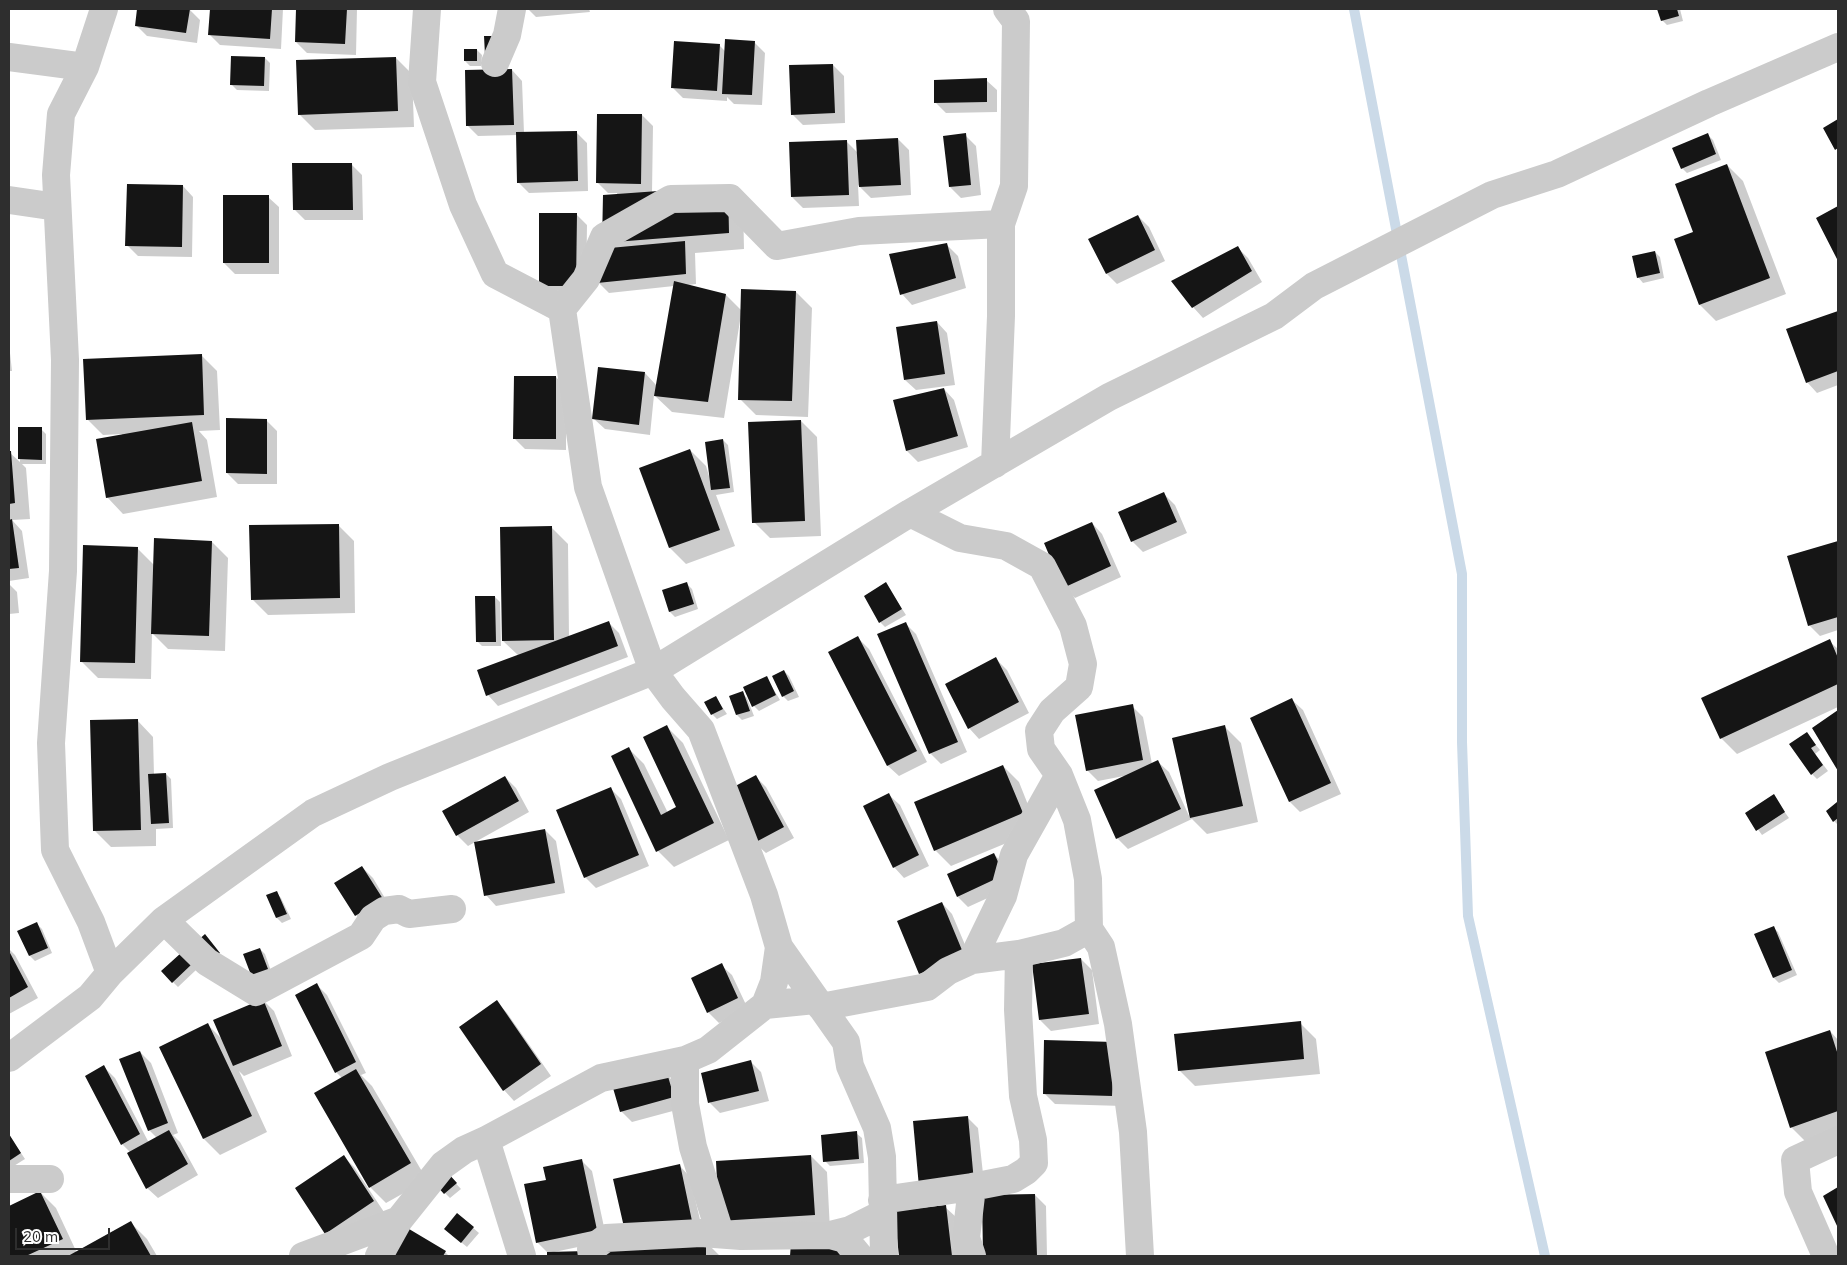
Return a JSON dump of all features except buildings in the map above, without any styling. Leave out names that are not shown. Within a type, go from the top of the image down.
[{"type":"street","points":[[104,9],[84,67],[62,114],[56,175],[65,360],[62,598],[51,743],[55,850],[91,922],[110,973]]},
{"type":"street","points":[[427,9],[422,82],[463,205],[495,274],[562,309]]},
{"type":"street","points":[[495,63],[507,35],[512,9]]},
{"type":"street","points":[[995,464],[1001,316],[1001,224],[1014,186],[1016,21],[1007,9]]},
{"type":"street","points":[[14,1045],[90,997],[110,973],[164,920],[313,814],[390,777],[653,671],[910,513],[1109,397],[1274,316],[1314,286],[1492,195],[1557,174],[1688,112],[1838,47]]},
{"type":"street","points":[[9,57],[84,67]]},
{"type":"street","points":[[884,1256],[882,1157],[877,1128],[850,1066],[846,1042],[779,947],[764,895],[701,730],[673,698],[653,671],[588,486],[562,309],[586,279],[604,237],[671,199],[730,198],[777,246],[859,231],[1001,224]]},
{"type":"street","points":[[9,200],[57,207]]},
{"type":"street","points":[[910,513],[960,538],[1006,546],[1042,566],[1072,626],[1082,664],[1079,687],[1052,711],[1039,731],[1041,749],[1060,775],[1079,830],[1088,879],[1089,929],[1101,946],[1118,1024],[1133,1132],[1140,1256]]},
{"type":"street","points":[[972,960],[1003,896],[1014,855],[1060,775]]},
{"type":"street","points":[[164,920],[207,962],[256,992],[360,936],[373,918],[384,911],[399,909],[409,914],[452,909]]},
{"type":"street","points":[[90,997],[91,922]]},
{"type":"street","points":[[764,1005],[818,1004],[927,987],[948,971],[972,960],[1018,954],[1064,943],[1089,929]]},
{"type":"street","points":[[380,1256],[399,1220],[443,1166],[464,1150],[601,1078],[685,1060],[708,1050],[764,1005],[774,982],[779,947]]},
{"type":"street","points":[[592,1256],[591,1249],[606,1238],[720,1233],[742,1236],[830,1235],[850,1230],[882,1207],[1013,1179],[1026,1171],[1034,1163],[1033,1140],[1023,1096],[1018,1010],[1018,954]]},
{"type":"street","points":[[685,1060],[685,1104],[693,1147],[720,1233]]},
{"type":"street","points":[[486,1140],[522,1256]]},
{"type":"street","points":[[1826,1256],[1798,1192],[1794,1160],[1838,1140]]},
{"type":"street","points":[[9,1179],[50,1179]]},
{"type":"street","points":[[972,1187],[966,1238],[972,1256]]},
{"type":"street","points":[[303,1256],[399,1220]]},
{"type":"street","points":[[830,1235],[845,1239],[859,1256]]},
{"type":"waterway","points":[[1354,9],[1462,574],[1462,742],[1468,916],[1545,1256]]}]
